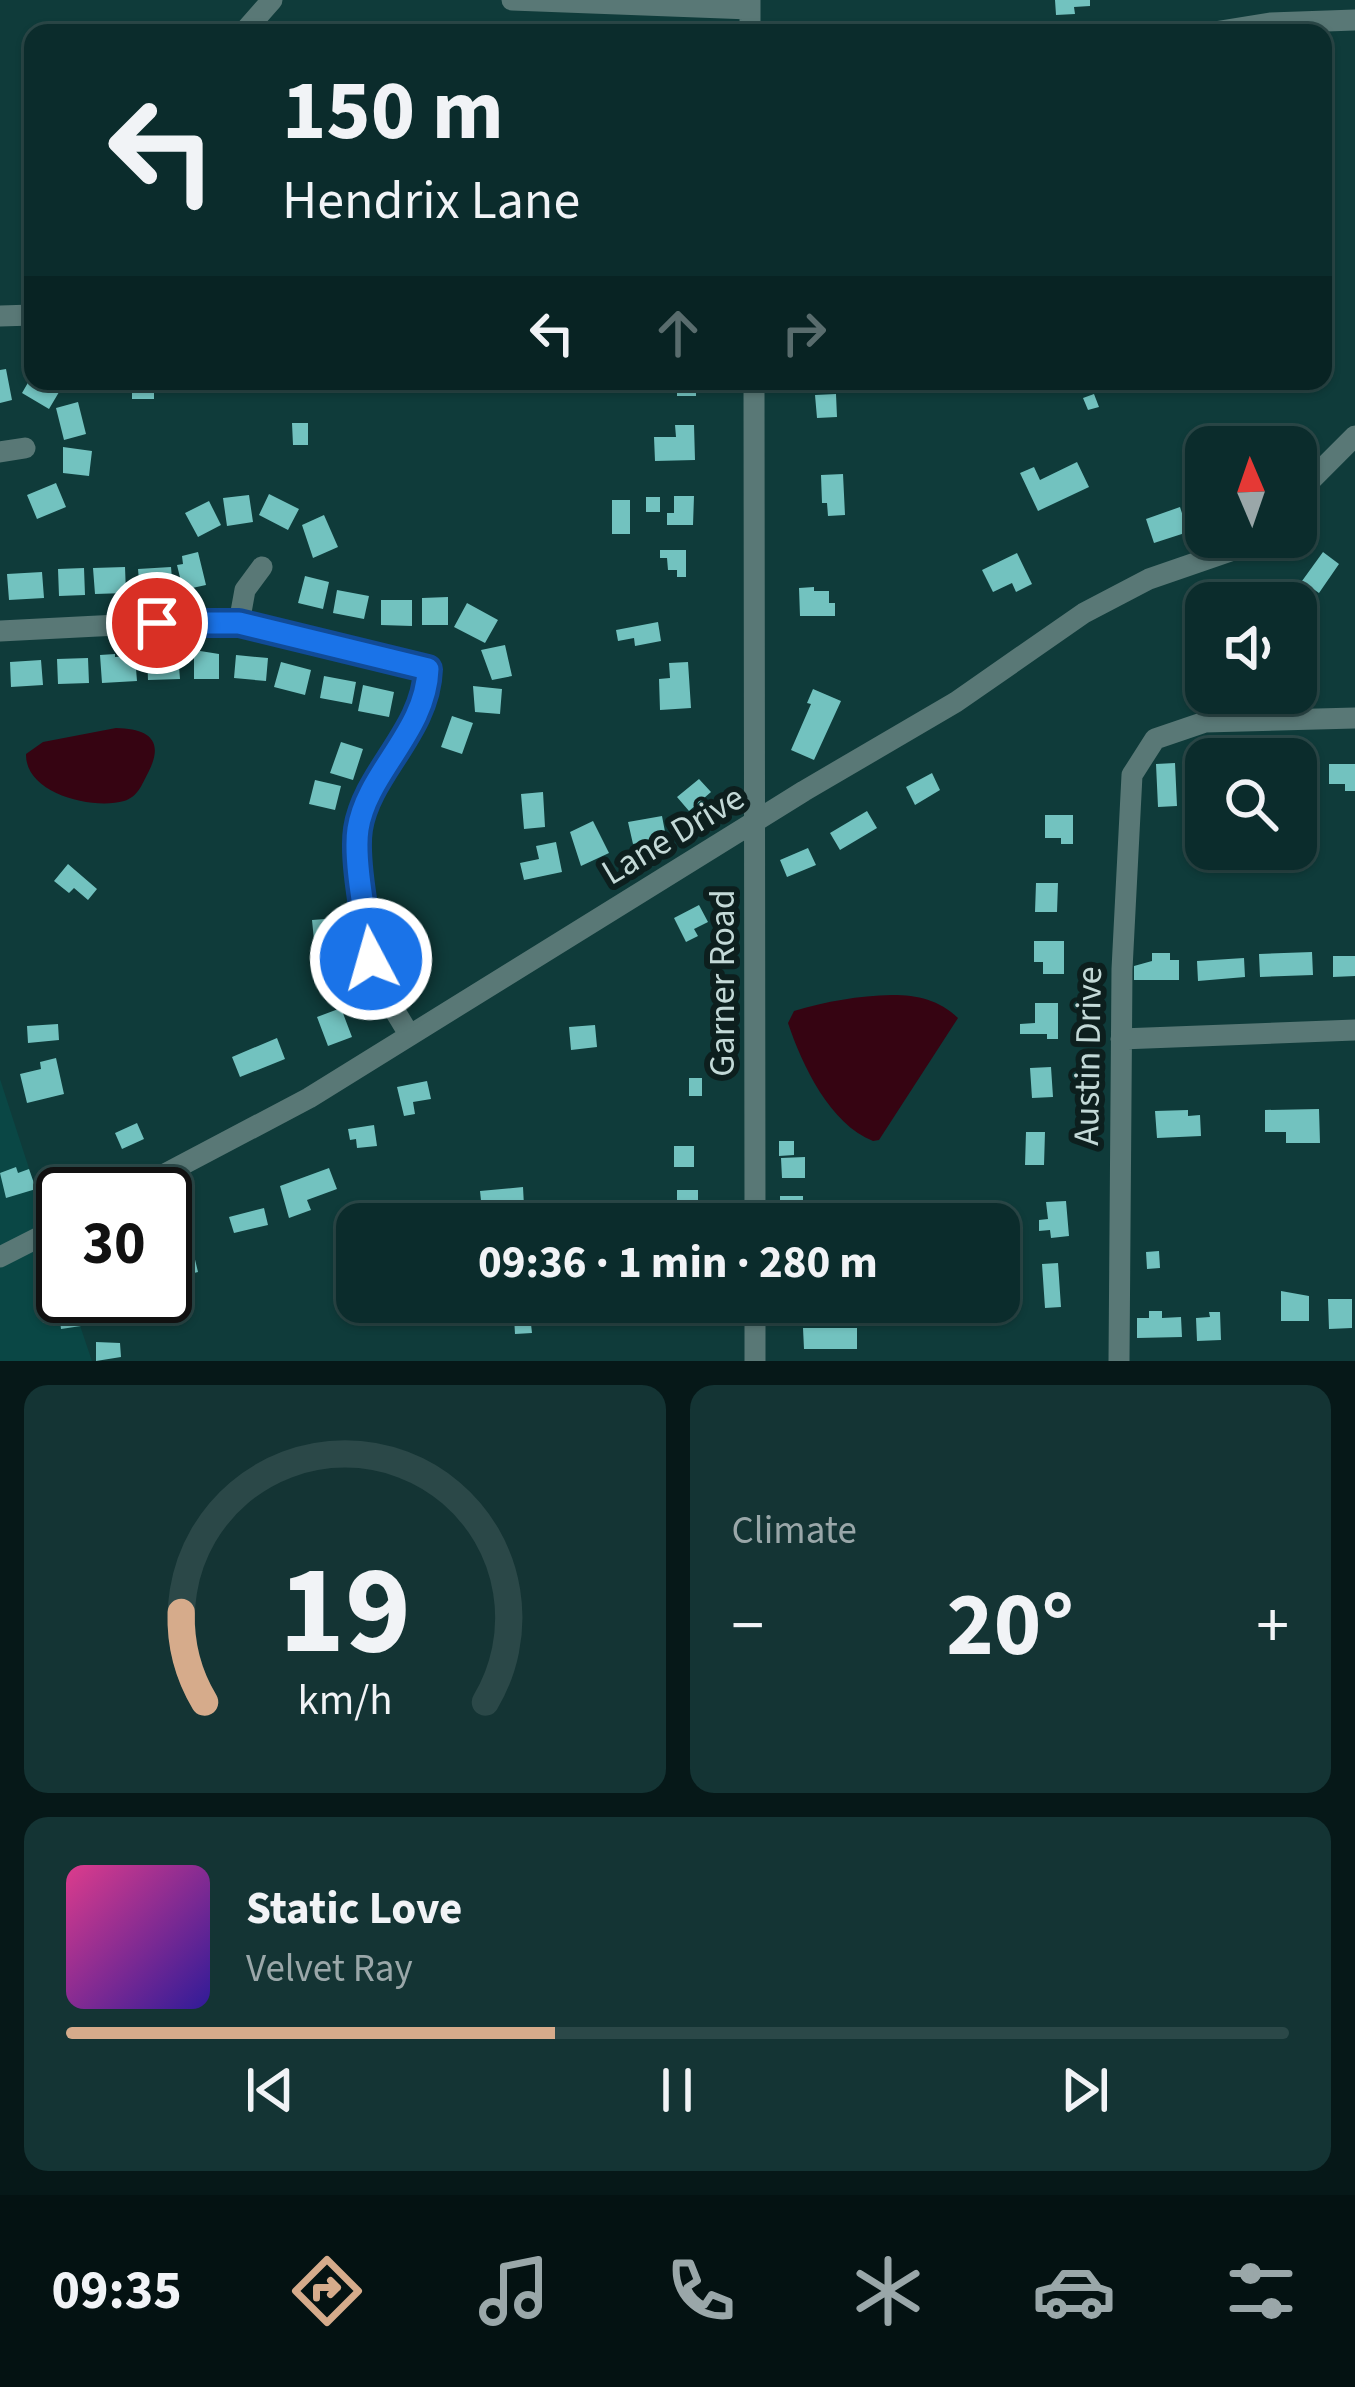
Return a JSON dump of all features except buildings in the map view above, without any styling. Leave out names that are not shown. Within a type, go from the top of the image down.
[{"type":"street","points":[[251,24],[272,0]]},
{"type":"street","points":[[512,0],[750,4]]},
{"type":"street","points":[[1264,24],[1355,20]]},
{"type":"street","name":"Garner Road","points":[[754,390],[755,1203]]},
{"type":"street","points":[[1317,475],[1355,436]]},
{"type":"street","points":[[0,452],[25,448]]},
{"type":"street","name":"Lane Drive","points":[[179,1167],[296,1106],[956,702],[1102,602],[1210,558]]},
{"type":"street","points":[[239,623],[245,590],[262,567]]},
{"type":"street","points":[[0,631],[239,623],[428,669],[427,694],[365,806],[357,832],[371,959],[409,1035]]},
{"type":"street","name":"Austin Drive","points":[[1119,1361],[1121,1039],[1132,775],[1155,739],[1204,722],[1355,718]]},
{"type":"street","points":[[1121,1039],[1355,1030]]},
{"type":"street","points":[[0,1257],[36,1239]]},
{"type":"street","points":[[755,1323],[755,1361]]},
{"type":"shaded area","points":[[116,728],[145,734],[154,745],[148,773],[129,799],[79,801],[48,789],[29,768],[26,754],[43,742]]},
{"type":"shaded area","points":[[892,995],[928,1000],[958,1018],[879,1140],[873,1141],[831,1107],[801,1057],[788,1023],[794,1011],[806,1007]]},
{"type":"shaded area","points":[[0,1079],[36,1190],[36,1323],[79,1323],[92,1361],[0,1361]]},
{"type":"route","points":[[157,623],[239,623],[428,669],[427,694],[365,806],[357,832],[371,959]]}]
